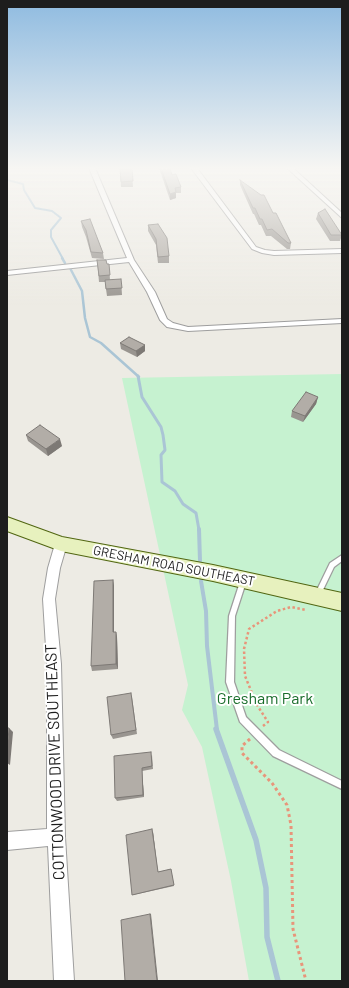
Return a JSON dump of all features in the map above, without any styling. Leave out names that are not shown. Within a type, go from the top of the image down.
[{"type":"street","points":[[112,214],[131,260],[150,292],[164,320],[175,327],[188,329],[342,322]]},
{"type":"street","points":[[229,214],[254,248],[264,252],[342,251]]},
{"type":"street","points":[[7,273],[131,260]]},
{"type":"street","name":"GRESHAM ROAD SOUTHEAST","points":[[7,524],[61,544],[244,580],[315,604],[342,602]]},
{"type":"street","name":"COTTONWOOD DRIVE SOUTHEAST","points":[[61,544],[54,568],[49,599],[54,664],[56,837],[64,981]]},
{"type":"street","points":[[7,841],[56,837]]},
{"type":"lane","points":[[315,604],[332,565],[342,558]]},
{"type":"lane","points":[[244,580],[232,616],[230,682],[243,719],[276,753],[342,785]]},
{"type":"path","points":[[268,722],[257,705],[245,676],[244,649],[249,629],[277,611],[290,607],[315,604]]},
{"type":"path","points":[[242,746],[242,753],[272,783],[287,805],[291,825],[294,928],[306,981]]},
{"type":"green space","name":"Gresham Park","points":[[342,374],[342,981],[249,981],[231,881],[202,747],[182,710],[188,685],[122,378]]},
{"type":"building","points":[[258,214],[277,214],[291,243],[288,243],[272,229],[267,230],[262,219],[260,219]]},
{"type":"building","points":[[319,214],[328,214],[342,235],[331,235]]},
{"type":"building","points":[[90,219],[103,253],[91,252],[86,230],[81,221]]},
{"type":"building","points":[[158,224],[167,238],[169,256],[158,257],[156,239],[148,225]]},
{"type":"building","points":[[97,260],[106,260],[107,264],[109,264],[110,275],[99,276]]},
{"type":"building","points":[[121,279],[122,288],[106,289],[105,280]]},
{"type":"building","points":[[129,337],[145,345],[136,351],[120,343]]},
{"type":"building","points":[[306,392],[318,397],[305,416],[292,411]]},
{"type":"building","points":[[40,425],[60,439],[46,449],[26,435]]},
{"type":"building","points":[[113,580],[113,632],[116,632],[116,664],[91,666],[94,581]]},
{"type":"building","points":[[131,693],[136,730],[111,735],[107,697]]},
{"type":"building","points":[[7,728],[9,728],[7,753]]},
{"type":"building","points":[[151,752],[152,766],[142,768],[143,795],[115,798],[114,756]]},
{"type":"building","points":[[152,829],[158,872],[171,869],[174,885],[132,895],[126,835]]},
{"type":"building","points":[[150,914],[157,981],[125,981],[121,920]]},
{"type":"waterway","points":[[56,214],[61,218],[51,230],[51,237],[63,259]]},
{"type":"waterway","points":[[62,258],[65,263]]},
{"type":"waterway","points":[[70,268],[82,291],[85,318],[90,337],[101,343],[138,376]]},
{"type":"waterway","points":[[138,376],[142,397],[161,427],[163,435],[165,450],[161,455],[162,482],[175,491],[183,504],[196,513],[199,530]]},
{"type":"waterway","points":[[199,529],[200,561]]},
{"type":"waterway","points":[[201,581],[206,611],[207,646],[217,730]]},
{"type":"waterway","points":[[216,729],[256,840],[266,888],[267,937],[278,981]]}]
